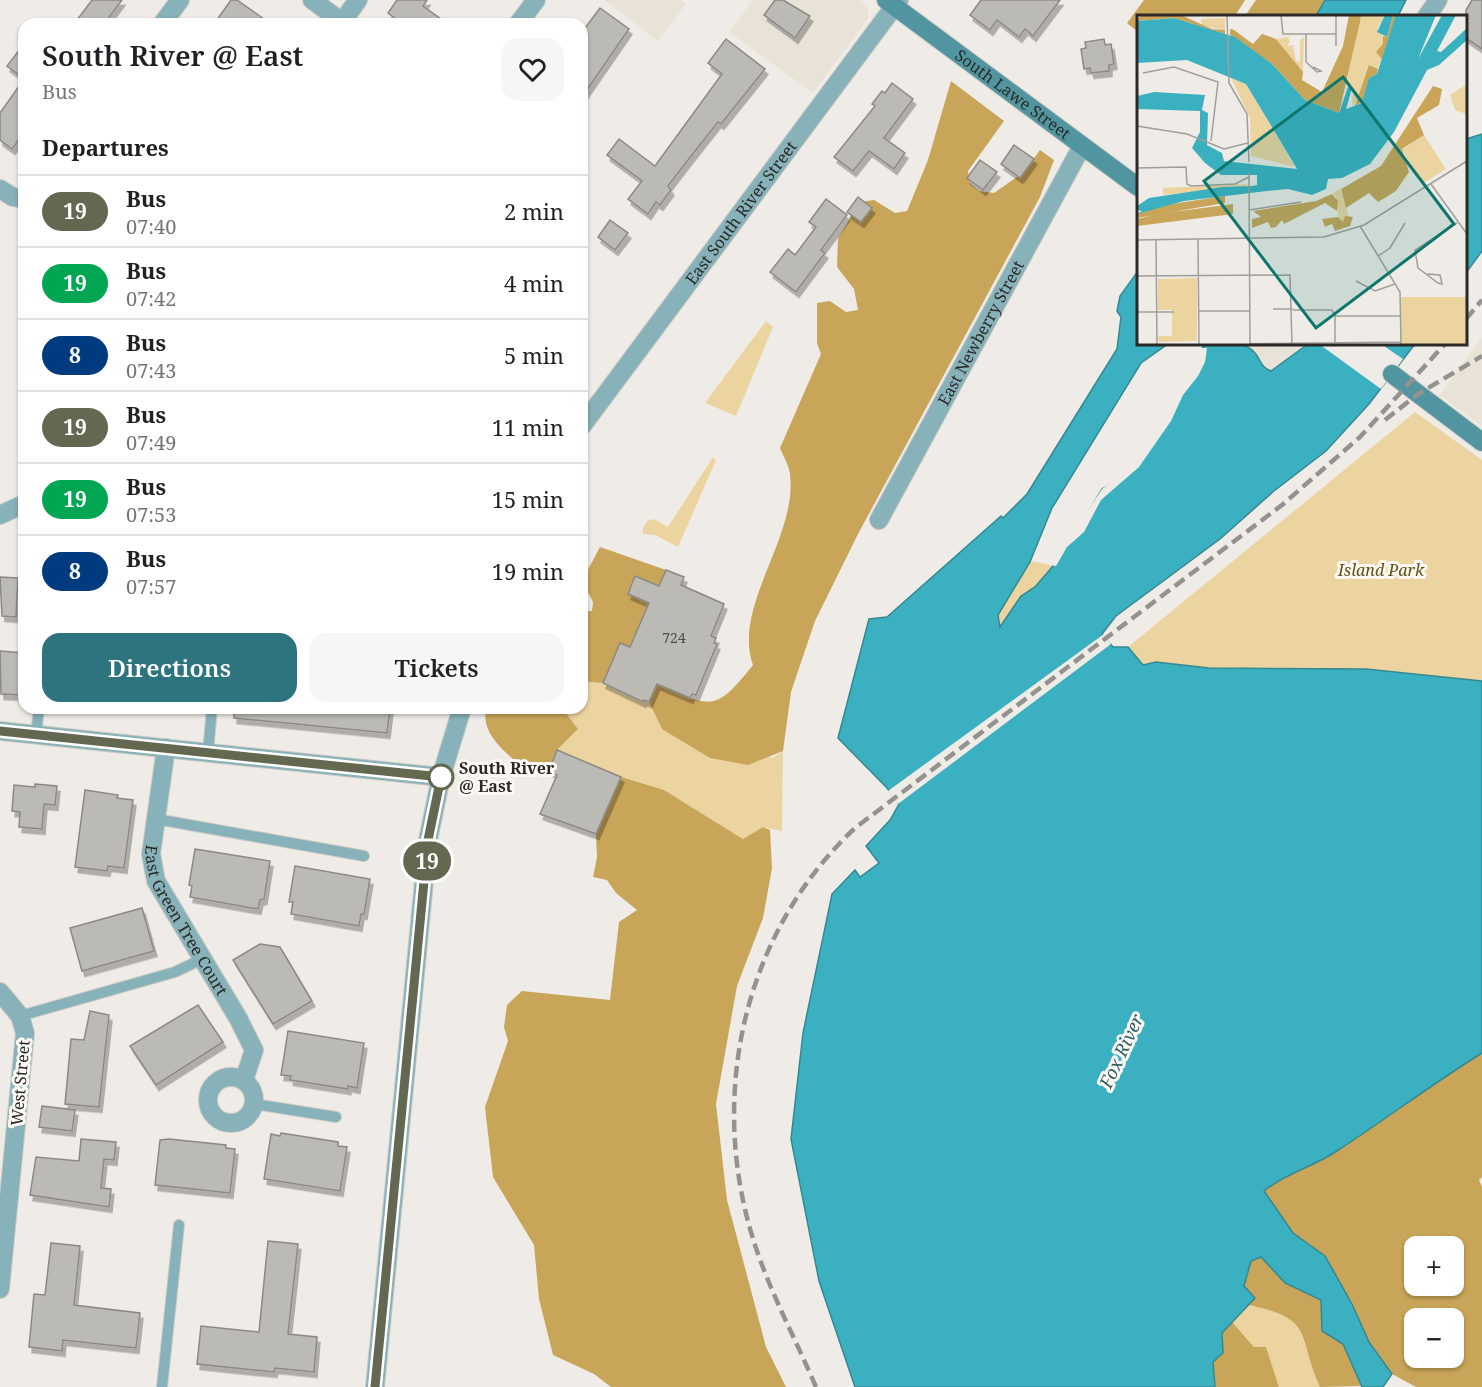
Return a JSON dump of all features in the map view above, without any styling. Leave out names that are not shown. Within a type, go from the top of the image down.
[{"type":"main road","name":"South Lawe Street","points":[[893,2],[1137,186]]},
{"type":"main road","points":[[1392,374],[1482,442]]},
{"type":"street","points":[[166,18],[180,0]]},
{"type":"street","points":[[312,0],[336,18]]},
{"type":"street","points":[[346,18],[358,0]]},
{"type":"street","points":[[522,18],[536,0]]},
{"type":"street","points":[[1428,15],[1438,0]]},
{"type":"street","name":"East South River Street","points":[[588,418],[893,2]]},
{"type":"street","name":"East Newberry Street","points":[[879,520],[1082,146]]},
{"type":"street","points":[[0,189],[18,198]]},
{"type":"street","points":[[0,515],[18,507]]},
{"type":"street","points":[[375,1387],[428,840],[441,777],[460,714]]},
{"type":"street","points":[[0,731],[441,777]]},
{"type":"street","name":"East Green Tree Court","points":[[166,748],[151,854],[156,881],[254,1050],[244,1080]]},
{"type":"street","name":"West Street","points":[[0,992],[20,1016],[25,1034],[7,1159],[0,1289]]},
{"type":"street","points":[[229,1077],[244,1080],[253,1092],[254,1104],[250,1114],[238,1123],[222,1122],[211,1113],[207,1097],[214,1083],[229,1077]]},
{"type":"lane","points":[[36,735],[38,714]]},
{"type":"lane","points":[[208,753],[211,714]]},
{"type":"lane","points":[[156,819],[364,856]]},
{"type":"lane","points":[[20,1016],[165,975],[202,959]]},
{"type":"lane","points":[[254,1104],[336,1117]]},
{"type":"lane","points":[[162,1387],[179,1225]]},
{"type":"shaded area","points":[[604,0],[680,0],[686,4],[658,41]]},
{"type":"shaded area","points":[[753,0],[860,0],[868,8],[868,18],[813,93],[729,32]]},
{"type":"shaded area","points":[[1144,0],[1245,0],[1236,15],[1137,15],[1137,31],[1127,23]]},
{"type":"shaded area","points":[[1256,0],[1325,0],[1317,15],[1246,15]]},
{"type":"shaded area","points":[[951,81],[1004,121],[968,171],[970,183],[979,191],[994,193],[1024,172],[1040,150],[1054,160],[1040,197],[858,534],[815,621],[791,692],[783,751],[748,765],[710,758],[662,729],[649,702],[657,684],[701,701],[711,702],[720,699],[740,681],[753,665],[749,642],[751,619],[785,522],[790,498],[790,474],[780,448],[821,354],[817,343],[817,303],[830,301],[846,312],[858,310],[854,289],[837,267],[838,238],[860,202],[874,200],[895,213],[907,211],[928,160]]},
{"type":"shaded area","points":[[1482,337],[1482,426],[1440,395]]},
{"type":"shaded area","points":[[1244,345],[1307,345],[1271,371],[1265,369],[1256,354]]},
{"type":"shaded area","points":[[600,547],[666,570],[659,586],[635,576],[628,594],[649,603],[630,647],[620,643],[603,683],[588,681],[588,611],[592,611],[593,602],[588,592],[588,570]]},
{"type":"shaded area","points":[[486,714],[567,714],[578,729],[557,750],[549,771],[534,775],[508,755],[492,737],[485,718]]},
{"type":"shaded area","points":[[621,777],[664,790],[743,839],[763,827],[770,830],[772,868],[763,918],[737,986],[716,1104],[727,1200],[766,1347],[786,1387],[611,1387],[594,1374],[553,1355],[539,1299],[534,1245],[493,1177],[485,1107],[508,1041],[504,1027],[507,1005],[522,991],[610,1000],[619,922],[637,910],[616,893],[607,880],[593,877],[597,857],[596,834]]},
{"type":"shaded area","points":[[1482,1053],[1482,1177],[1479,1180],[1482,1187],[1482,1387],[1416,1387],[1392,1374],[1369,1342],[1352,1304],[1325,1256],[1293,1233],[1264,1191],[1281,1179],[1337,1151]]},
{"type":"shaded area","points":[[1261,1257],[1285,1283],[1321,1300],[1322,1331],[1343,1344],[1361,1386],[1320,1387],[1305,1341],[1294,1323],[1285,1316],[1270,1310],[1248,1305],[1255,1298],[1244,1287],[1251,1261]]},
{"type":"shaded area","points":[[1232,1322],[1254,1347],[1266,1347],[1279,1387],[1215,1387],[1213,1362],[1223,1353],[1222,1333]]},
{"type":"green space","points":[[766,321],[773,327],[736,416],[705,403]]},
{"type":"green space","name":"Island Park","points":[[1415,412],[1482,460],[1482,681],[1366,669],[1209,668],[1156,662],[1143,665],[1128,647]]},
{"type":"green space","points":[[713,457],[716,460],[678,547],[655,535],[643,534],[647,521],[654,519],[668,527]]},
{"type":"green space","points":[[1026,560],[1056,566],[1022,624],[986,631]]},
{"type":"green space","points":[[588,681],[603,683],[642,702],[644,700],[649,702],[662,729],[772,758],[783,751],[782,831],[763,827],[743,839],[664,790],[623,779],[557,750],[578,729],[567,714],[588,714]]},
{"type":"green space","points":[[1248,1305],[1270,1310],[1285,1316],[1294,1323],[1305,1341],[1320,1387],[1279,1387],[1266,1347],[1254,1347],[1232,1322]]},
{"type":"water","points":[[1325,0],[1406,0],[1398,15],[1317,15]]},
{"type":"water","points":[[1482,134],[1482,251],[1467,272],[1467,139]]},
{"type":"water","name":"Fox River","points":[[1137,272],[1137,345],[1167,345],[1141,363],[1052,508],[1030,562],[998,615],[1000,627],[1021,596],[1035,587],[1053,566],[1069,538],[1082,530],[1087,514],[1102,489],[1122,478],[1197,370],[1202,345],[1244,345],[1250,348],[1263,366],[1271,371],[1307,345],[1414,345],[1369,404],[1326,451],[1274,491],[1220,539],[1116,616],[1102,634],[1113,647],[1128,647],[1143,665],[1156,662],[1209,668],[1366,669],[1482,681],[1482,1053],[1337,1151],[1281,1179],[1264,1191],[1293,1233],[1325,1256],[1352,1304],[1369,1342],[1392,1374],[1383,1387],[1362,1387],[1343,1344],[1322,1331],[1321,1300],[1285,1283],[1261,1257],[1251,1261],[1244,1286],[1255,1298],[1222,1333],[1223,1353],[1213,1362],[1215,1387],[855,1387],[819,1281],[791,1139],[803,1033],[832,894],[855,870],[860,877],[879,863],[866,846],[890,820],[899,804],[887,788],[838,738],[869,619],[887,617],[1001,516],[1003,518],[1027,494],[1117,349],[1121,317],[1117,311],[1120,296]]},
{"type":"pier","points":[[1320,345],[1382,345],[1403,359],[1381,389]]},
{"type":"pier","points":[[1200,348],[1207,348],[1205,362],[1198,376],[1183,395],[1171,421],[1139,467],[1101,500],[1084,532],[1067,547],[1056,566],[1050,565],[1066,537],[1080,528],[1083,518],[1102,489],[1120,476],[1150,435],[1170,397],[1194,369]]},
{"type":"pier","points":[[1104,634],[1111,644],[898,804],[888,791]]},
{"type":"building","points":[[92,0],[122,0],[108,18],[78,18]]},
{"type":"building","points":[[231,0],[237,0],[262,18],[218,18]]},
{"type":"building","points":[[397,0],[427,0],[423,6],[440,18],[395,18],[388,13]]},
{"type":"building","points":[[775,0],[783,0],[810,16],[795,38],[764,15]]},
{"type":"building","points":[[981,0],[1060,0],[1033,36],[1025,29],[1019,37],[997,20],[990,30],[970,15]]},
{"type":"building","points":[[1472,0],[1482,0],[1482,49],[1467,39],[1466,10]]},
{"type":"building","points":[[600,8],[629,29],[588,88],[588,24]]},
{"type":"building","points":[[726,39],[765,69],[721,124],[718,122],[688,160],[668,186],[671,190],[660,205],[656,202],[648,214],[628,199],[642,181],[607,155],[619,139],[655,166],[722,74],[708,63]]},
{"type":"building","points":[[1104,39],[1105,45],[1111,44],[1114,64],[1109,65],[1109,71],[1091,73],[1090,68],[1084,69],[1081,49],[1086,48],[1085,42]]},
{"type":"building","points":[[18,52],[18,74],[7,66]]},
{"type":"building","points":[[892,83],[913,99],[884,138],[905,153],[894,169],[869,151],[853,171],[834,157],[875,106],[872,104],[882,91],[885,93]]},
{"type":"building","points":[[18,88],[18,141],[12,149],[0,140],[0,113]]},
{"type":"building","points":[[1014,145],[1034,159],[1020,178],[1001,164]]},
{"type":"building","points":[[980,160],[997,172],[983,190],[967,178]]},
{"type":"building","points":[[858,197],[872,208],[861,222],[847,212]]},
{"type":"building","points":[[826,199],[847,215],[821,250],[825,253],[796,292],[770,272],[788,249],[795,255],[816,227],[809,222]]},
{"type":"building","points":[[610,220],[628,233],[615,250],[598,237]]},
{"type":"building","points":[[666,570],[684,577],[681,585],[724,604],[711,636],[716,638],[714,643],[717,644],[696,695],[692,694],[690,698],[657,684],[649,702],[644,700],[643,702],[603,683],[620,643],[630,647],[649,603],[628,594],[635,576],[659,586]]},
{"type":"building","points":[[0,577],[18,578],[16,617],[2,616]]},
{"type":"building","points":[[0,651],[18,652],[18,695],[1,694]]},
{"type":"building","points":[[234,714],[389,714],[387,733],[234,718]]},
{"type":"building","points":[[557,750],[621,777],[596,834],[540,814],[557,775],[549,771]]},
{"type":"building","points":[[35,784],[57,786],[55,805],[44,804],[42,829],[19,827],[20,812],[12,811],[14,785],[35,787]]},
{"type":"building","points":[[85,790],[118,795],[117,798],[133,800],[124,868],[108,866],[107,871],[75,867]]},
{"type":"building","points":[[195,849],[270,861],[264,899],[260,900],[258,909],[190,897],[192,886],[189,885]]},
{"type":"building","points":[[295,866],[370,879],[364,914],[361,914],[359,926],[291,914],[293,902],[289,902]]},
{"type":"building","points":[[142,908],[154,951],[82,971],[70,928]]},
{"type":"building","points":[[260,944],[280,947],[312,1001],[273,1024],[233,960]]},
{"type":"building","points":[[198,1005],[223,1042],[156,1085],[130,1046]]},
{"type":"building","points":[[90,1011],[109,1015],[99,1107],[65,1104],[71,1039],[84,1040]]},
{"type":"building","points":[[288,1031],[364,1043],[357,1088],[348,1086],[348,1089],[290,1080],[291,1076],[281,1075]]},
{"type":"building","points":[[42,1106],[75,1110],[72,1131],[39,1127]]},
{"type":"building","points":[[281,1133],[338,1142],[338,1146],[347,1147],[340,1191],[264,1179],[271,1134],[280,1136]]},
{"type":"building","points":[[81,1139],[116,1142],[114,1160],[104,1159],[101,1188],[111,1189],[109,1207],[30,1195],[36,1157],[79,1161]]},
{"type":"building","points":[[160,1140],[226,1145],[226,1148],[235,1149],[230,1193],[155,1185]]},
{"type":"building","points":[[268,1241],[298,1244],[288,1334],[317,1337],[314,1372],[275,1368],[274,1372],[197,1364],[201,1326],[259,1332]]},
{"type":"building","points":[[51,1243],[80,1246],[74,1305],[140,1313],[136,1348],[63,1340],[62,1351],[29,1347],[34,1294],[45,1295]]},
{"type":"railway","points":[[1467,318],[1482,300]]},
{"type":"railway","points":[[816,1387],[776,1299],[755,1245],[741,1190],[734,1133],[736,1077],[745,1022],[761,968],[785,917],[816,870],[855,828],[1282,505],[1360,437],[1444,345]]},
{"type":"railway","points":[[1385,420],[1418,394],[1482,356]]},
{"type":"bus line","name":"19","points":[[0,731],[441,777],[432,809],[428,840],[375,1387]]},
{"type":"place","name":"South River @ East","points":[[441,777]]}]
